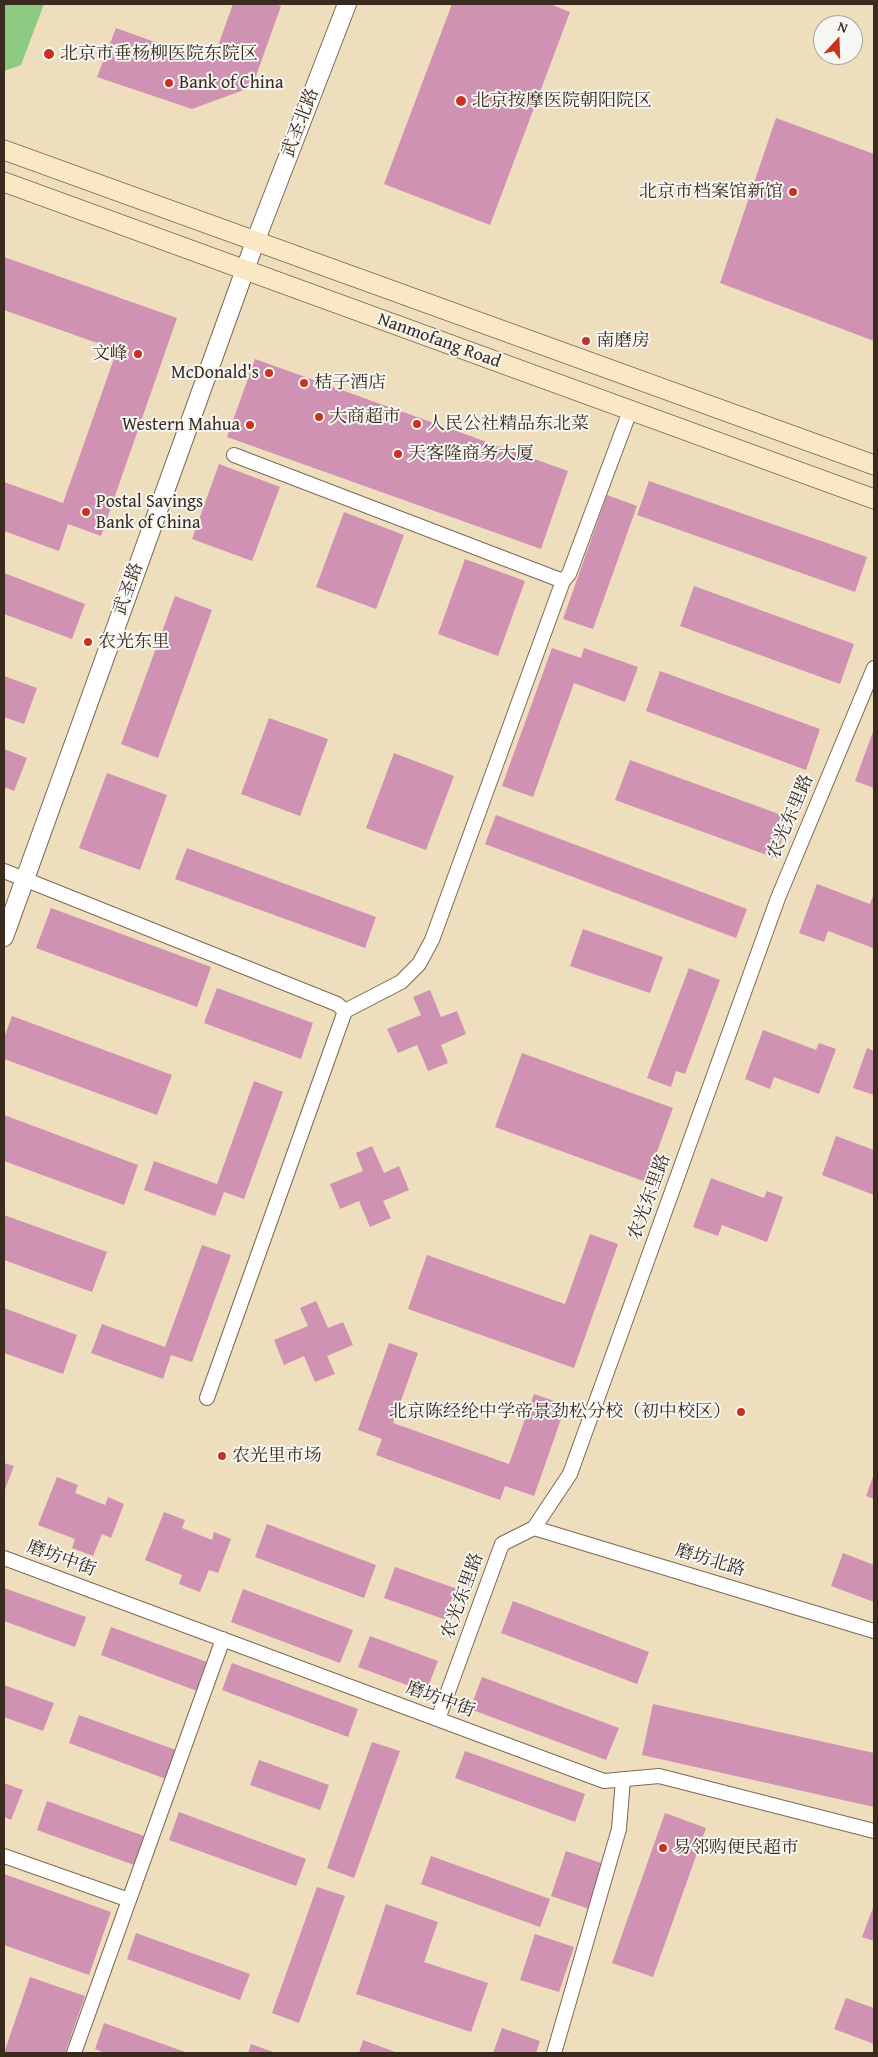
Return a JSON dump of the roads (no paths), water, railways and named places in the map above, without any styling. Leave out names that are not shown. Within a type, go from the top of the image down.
[{"type":"main road","name":"Nanmofang Road","points":[[4,150],[874,465]]},
{"type":"main road","name":"Nanmofang Road","points":[[4,182],[874,499]]},
{"type":"street","name":"武圣北路","points":[[254,242],[347,4]]},
{"type":"street","name":"武圣路","points":[[4,937],[254,242]]},
{"type":"street","points":[[207,1398],[345,1010],[401,982],[419,964],[432,940],[563,581],[569,574],[630,411]]},
{"type":"street","points":[[234,455],[563,581]]},
{"type":"street","name":"农光东里路","points":[[438,1719],[502,1544],[534,1528],[570,1474],[778,898],[874,668]]},
{"type":"street","points":[[4,871],[337,1004],[345,1010]]},
{"type":"street","name":"磨坊北路","points":[[534,1528],[874,1631]]},
{"type":"street","name":"磨坊中街","points":[[4,1558],[604,1781],[659,1776],[874,1831]]},
{"type":"street","points":[[74,2053],[223,1639]]},
{"type":"street","points":[[554,2053],[619,1828],[623,1779]]},
{"type":"street","points":[[4,1856],[129,1900]]},
{"type":"place","name":"北京市垂杨柳医院东院区","points":[[49,54]]},
{"type":"place","name":"Bank of China","points":[[169,83]]},
{"type":"place","name":"北京按摩医院朝阳院区","points":[[461,101]]},
{"type":"place","name":"北京市档案馆新馆","points":[[793,192]]},
{"type":"place","name":"南磨房","points":[[586,341]]},
{"type":"place","name":"文峰","points":[[138,354]]},
{"type":"place","name":"McDonald's","points":[[269,373]]},
{"type":"place","name":"桔子酒店","points":[[304,383]]},
{"type":"place","name":"大商超市","points":[[319,417]]},
{"type":"place","name":"人民公社精品东北菜","points":[[417,424]]},
{"type":"place","name":"Western Mahua","points":[[250,425]]},
{"type":"place","name":"天客隆商务大厦","points":[[398,454]]},
{"type":"place","name":"Postal Savings Bank of China","points":[[86,512]]},
{"type":"place","name":"农光东里","points":[[88,642]]},
{"type":"place","name":"北京陈经纶中学帝景劲松分校（初中校区）","points":[[741,1412]]},
{"type":"place","name":"农光里市场","points":[[222,1456]]},
{"type":"place","name":"易邻购便民超市","points":[[663,1848]]}]
